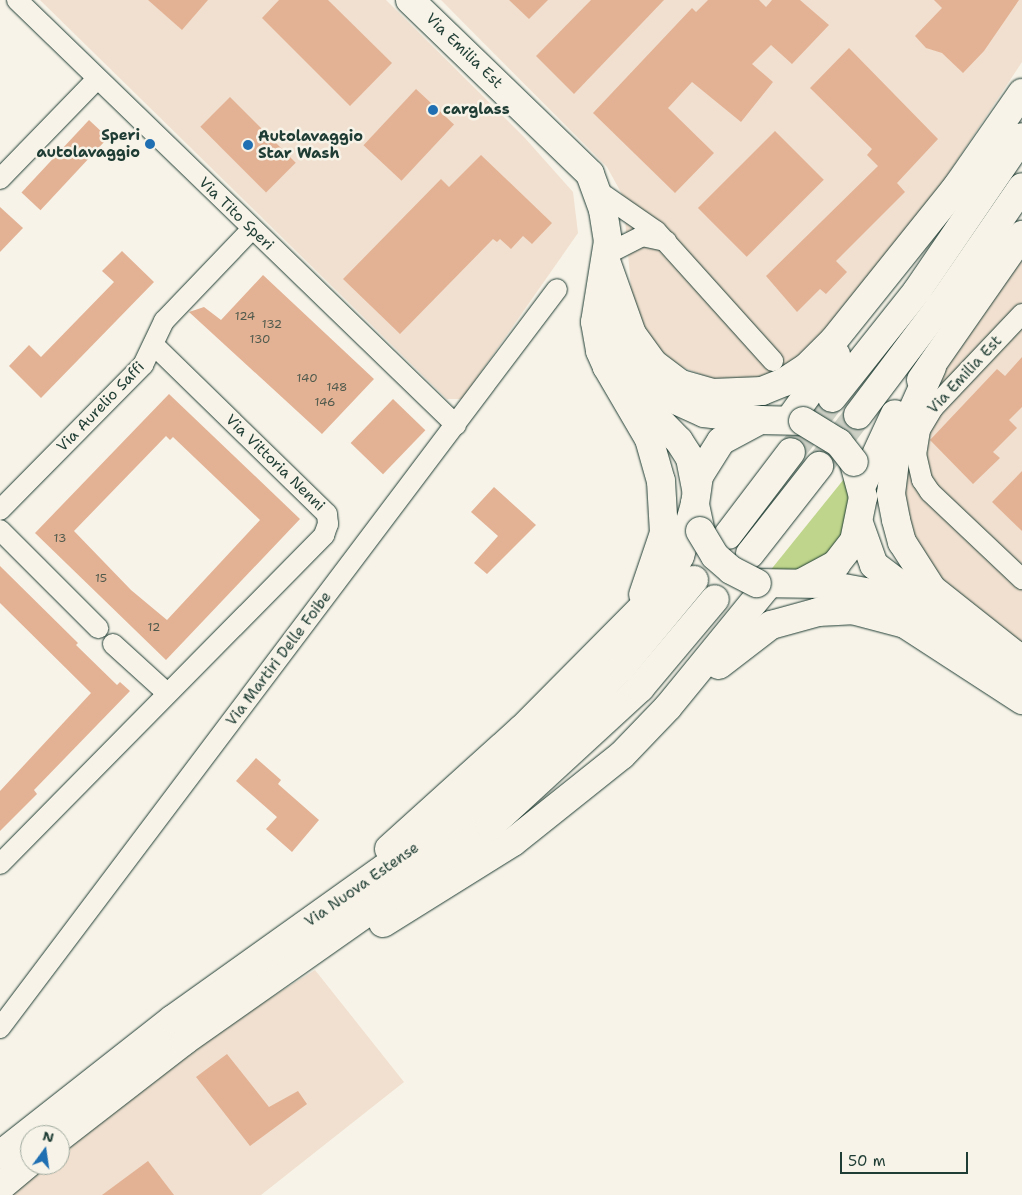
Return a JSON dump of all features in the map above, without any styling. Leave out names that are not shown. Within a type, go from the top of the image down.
[{"type":"main road","name":"Via Emilia Est","points":[[410,0],[580,162],[598,190],[607,224],[607,258],[618,338],[644,379],[683,406],[704,413],[760,420],[797,420]]},
{"type":"main road","points":[[1022,92],[797,420],[839,443],[858,474],[860,526],[874,565],[1022,677]]},
{"type":"main road","points":[[832,398],[917,291],[1022,138]]},
{"type":"main road","points":[[607,258],[632,334],[654,364],[681,384],[712,393],[762,391],[784,382],[807,367],[834,340],[959,184]]},
{"type":"main road","points":[[858,416],[1022,187]]},
{"type":"main road","points":[[858,474],[889,423],[932,367],[1022,235]]},
{"type":"main road","name":"Via Emilia Est","points":[[607,258],[595,335],[607,367],[679,441],[690,458],[695,497]]},
{"type":"main road","points":[[607,367],[655,452],[664,508],[664,533],[655,568],[624,626]]},
{"type":"main road","points":[[932,367],[897,445],[893,463],[891,494],[900,535],[916,568],[932,589],[1014,654],[1022,665]]},
{"type":"main road","name":"Via Emilia Est","points":[[695,497],[704,464],[714,449],[733,432],[760,420]]},
{"type":"main road","points":[[728,535],[791,452]]},
{"type":"main road","points":[[750,554],[819,466]]},
{"type":"main road","points":[[695,497],[700,531],[715,556],[731,570],[762,584],[801,583],[848,587],[882,595],[909,608],[1022,693]]},
{"type":"main road","points":[[238,987],[522,729],[624,626],[674,571],[695,497]]},
{"type":"main road","points":[[801,583],[836,564],[860,526]]},
{"type":"main road","name":"Via Nuova Estense","points":[[70,1130],[238,987],[524,762],[622,667],[694,580]]},
{"type":"main road","points":[[668,707],[762,584]]},
{"type":"main road","name":"Via Nuova Estense","points":[[0,1156],[238,987],[440,864],[490,826],[640,688],[715,599]]},
{"type":"main road","points":[[238,987],[362,936],[481,865],[576,795],[668,707],[771,625],[818,612],[852,610],[905,624],[1022,700]]},
{"type":"main road","points":[[0,1187],[20,1170]]},
{"type":"street","name":"Via Tito Speri","points":[[17,0],[251,230],[456,425]]},
{"type":"street","points":[[0,179],[97,78]]},
{"type":"street","name":"Via Emilia Est","points":[[598,190],[666,241],[773,361]]},
{"type":"street","name":"Via Aurelio Saffi","points":[[0,510],[143,365],[155,346],[164,321],[251,230]]},
{"type":"street","points":[[607,258],[642,236],[666,241]]},
{"type":"street","name":"Via Martiri Delle Foibe","points":[[0,1028],[557,289]]},
{"type":"street","name":"Via Emilia Est","points":[[1022,314],[933,408],[920,430],[916,454],[922,480],[930,492],[1022,579]]},
{"type":"street","name":"Via Vittoria Nenni","points":[[0,864],[324,535],[328,524],[327,514],[155,346]]},
{"type":"street","points":[[0,530],[98,628]]},
{"type":"street","points":[[113,644],[167,694]]},
{"type":"shaded area","points":[[40,0],[386,0],[524,137],[573,192],[578,233],[462,399],[447,399]]},
{"type":"shaded area","points":[[441,0],[1022,0],[1022,62],[944,180],[829,329],[779,376],[724,383],[671,363],[643,333],[632,299],[623,196],[607,167]]},
{"type":"shaded area","points":[[1022,257],[1022,651],[923,563],[899,494],[922,404]]},
{"type":"shaded area","points":[[315,970],[404,1082],[261,1195],[7,1195],[32,1175],[70,1175],[70,1146],[219,1030]]},
{"type":"green space","points":[[844,479],[855,507],[830,563],[765,577]]},
{"type":"building","points":[[148,0],[208,0],[182,30]]},
{"type":"building","points":[[279,0],[328,0],[392,63],[350,106],[262,18]]},
{"type":"building","points":[[509,0],[548,0],[529,19]]},
{"type":"building","points":[[591,0],[664,0],[574,94],[536,56]]},
{"type":"building","points":[[708,0],[759,0],[766,7],[772,0],[800,0],[829,25],[792,64],[771,45],[752,64],[773,82],[741,122],[692,82],[668,108],[714,153],[675,193],[593,113],[692,8],[696,12]]},
{"type":"building","points":[[934,0],[1019,0],[984,51],[963,73],[942,53],[926,48],[915,36],[942,8]]},
{"type":"building","points":[[849,48],[938,139],[897,183],[905,192],[836,261],[847,272],[826,294],[820,289],[797,312],[766,276],[878,166],[867,155],[872,149],[810,88]]},
{"type":"building","points":[[416,89],[454,124],[402,181],[363,145]]},
{"type":"building","name":"Autolavaggio Star Wash","points":[[230,97],[296,163],[266,192],[200,127]]},
{"type":"building","points":[[89,120],[108,138],[40,210],[21,192]]},
{"type":"building","points":[[775,131],[824,180],[747,257],[698,208]]},
{"type":"building","points":[[481,155],[552,223],[532,244],[523,236],[511,249],[500,239],[497,242],[493,239],[400,334],[343,279],[441,179],[449,187]]},
{"type":"building","points":[[0,207],[23,228],[0,252]]},
{"type":"building","points":[[122,251],[154,282],[41,398],[9,366],[29,345],[41,357],[114,282],[102,271]]},
{"type":"building","points":[[263,275],[374,379],[322,434],[189,312],[204,307],[221,320]]},
{"type":"building","points":[[1022,357],[1022,407],[1009,420],[1017,428],[993,452],[1000,458],[973,484],[930,440],[997,369],[1005,376]]},
{"type":"building","points":[[169,394],[300,519],[166,660],[35,533]],"holes":[[[166,436],[170,440],[173,437],[260,520],[167,620],[131,590],[74,531]]]},
{"type":"building","points":[[393,399],[425,430],[383,474],[351,443]]},
{"type":"building","points":[[1022,471],[1022,531],[992,502]]},
{"type":"building","points":[[494,487],[536,525],[487,574],[474,563],[498,536],[471,512]]},
{"type":"building","points":[[0,566],[78,643],[76,645],[117,685],[120,682],[130,691],[34,790],[37,794],[0,831],[0,791],[91,693],[0,603]]},
{"type":"building","points":[[256,758],[281,780],[278,784],[319,820],[292,852],[266,829],[277,817],[236,781]]},
{"type":"building","points":[[227,1054],[269,1107],[298,1091],[307,1104],[250,1146],[196,1077]]},
{"type":"building","points":[[148,1161],[174,1195],[102,1195]]},
{"type":"tunnel","points":[[791,452],[832,398]]},
{"type":"tunnel","points":[[819,466],[858,415]]},
{"type":"place","name":"carglass","points":[[433,110]]},
{"type":"place","name":"Speri autolavaggio","points":[[150,144]]},
{"type":"place","name":"Autolavaggio Star Wash","points":[[248,145]]}]
